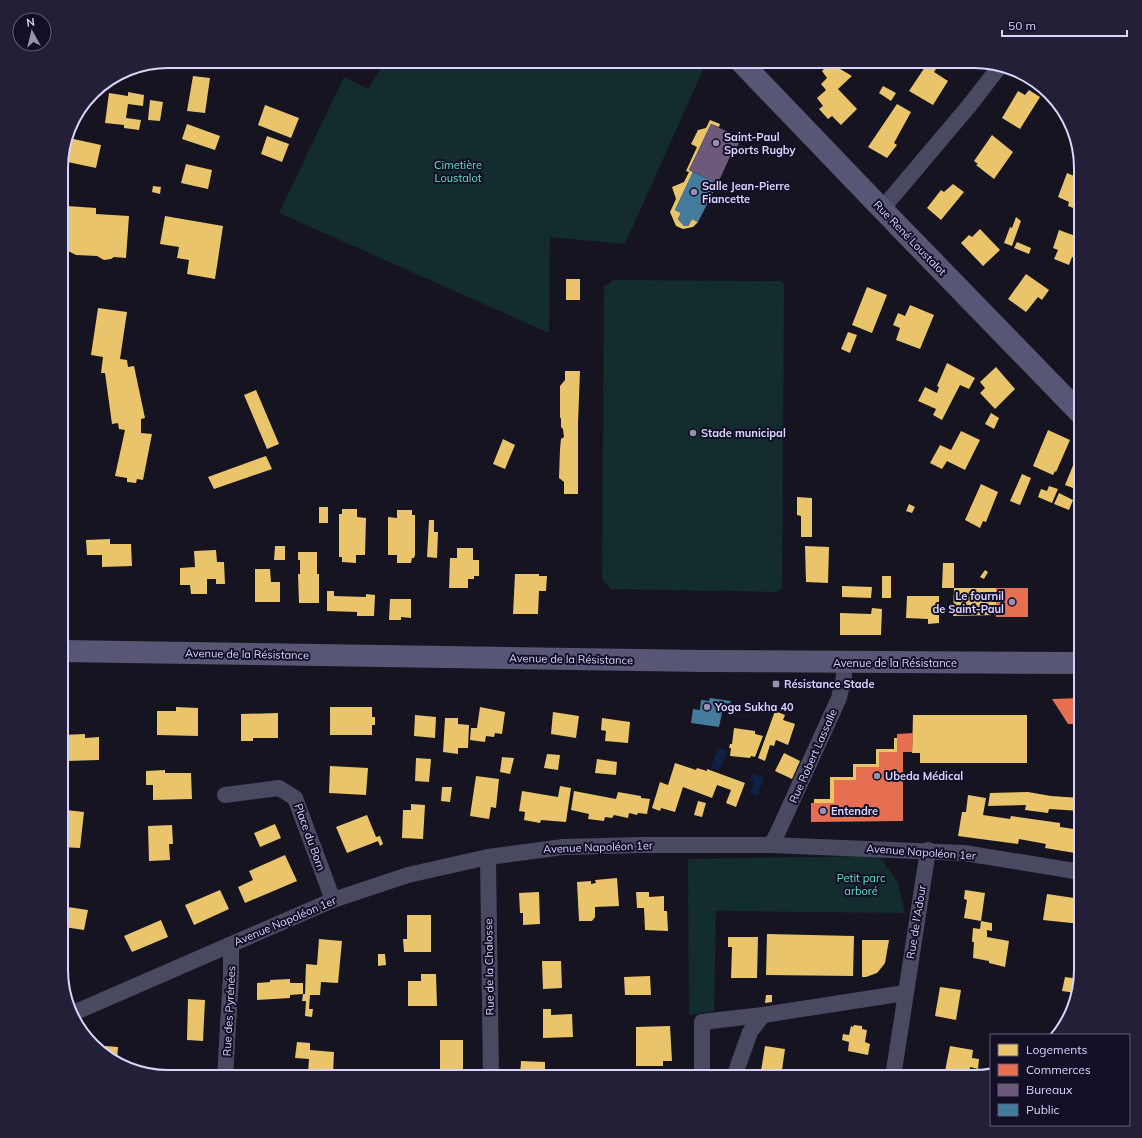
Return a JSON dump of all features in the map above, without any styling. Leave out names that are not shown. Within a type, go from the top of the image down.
[{"type":"main road","name":"Rue René Loustalot","points":[[747,68],[1074,407]]},
{"type":"main road","name":"Avenue de la Résistance","points":[[68,651],[843,663],[1074,664]]},
{"type":"street","points":[[882,209],[969,106],[997,70]]},
{"type":"street","name":"Rue Robert Lassalle","points":[[771,845],[839,698],[844,677],[843,663]]},
{"type":"street","name":"Place du Born","points":[[226,794],[278,788],[295,798],[333,900]]},
{"type":"street","name":"Avenue Napoléon 1er","points":[[77,1011],[333,900],[408,875],[488,856],[563,846],[771,845],[928,850],[964,853],[1074,871]]},
{"type":"street","name":"Rue de l'Adour","points":[[894,1070],[928,850]]},
{"type":"street","name":"Rue de la Chalosse","points":[[488,856],[491,1070]]},
{"type":"street","name":"Rue des Pyrénées","points":[[225,1070],[231,976],[231,945]]},
{"type":"street","points":[[702,1070],[702,1022],[764,1015],[905,993]]},
{"type":"street","points":[[736,1070],[750,1032],[764,1015]]},
{"type":"green space","name":"Cimetière Loustalot","points":[[382,68],[704,68],[625,244],[550,237],[549,333],[279,213],[344,77],[368,89]]},
{"type":"green space","name":"Stade municipal","points":[[613,280],[781,281],[784,285],[782,588],[777,592],[611,589],[602,579],[604,287]]},
{"type":"green space","name":"Petit parc arboré","points":[[871,856],[882,860],[898,883],[905,913],[716,911],[714,1011],[689,1015],[688,859]]},
{"type":"water","points":[[718,748],[727,751],[720,770],[711,768]]},
{"type":"water","points":[[752,774],[764,777],[758,796],[750,794],[754,782],[750,781]]},
{"type":"building: Logements","points":[[825,68],[838,68],[852,76],[838,89],[857,109],[841,125],[832,116],[828,119],[819,109],[823,106],[817,98],[826,90],[821,84],[827,78],[822,71]]},
{"type":"building: Logements","points":[[924,68],[937,68],[934,72],[948,81],[933,105],[909,91]]},
{"type":"building: Logements","points":[[193,76],[210,78],[205,113],[187,111]]},
{"type":"building: Logements","points":[[883,86],[896,93],[891,101],[879,93]]},
{"type":"building: Logements","points":[[1029,90],[1040,97],[1020,129],[1002,118],[1018,91],[1025,95]]},
{"type":"building: Logements","points":[[128,92],[144,95],[143,106],[128,104],[126,118],[141,120],[139,130],[124,128],[124,125],[105,123],[109,93],[128,96]]},
{"type":"building: Logements","points":[[150,100],[163,102],[160,121],[148,120]]},
{"type":"building: Logements","points":[[897,104],[911,112],[894,143],[897,145],[887,158],[868,147]]},
{"type":"building: Logements","points":[[265,105],[299,118],[291,138],[258,125]]},
{"type":"building: Logements","points":[[710,120],[720,124],[719,127],[711,124],[689,170],[693,172],[675,210],[681,213],[678,219],[684,226],[688,226],[692,219],[698,222],[693,227],[683,229],[676,226],[670,212],[676,199],[672,187],[684,182],[689,172],[686,171],[697,147],[691,144],[698,130],[706,128]]},
{"type":"building: Logements","points":[[187,124],[220,136],[215,150],[182,139]]},
{"type":"building: Logements","points":[[992,135],[1013,152],[994,179],[976,165],[978,164],[974,161]]},
{"type":"building: Logements","points":[[267,136],[289,144],[282,162],[261,154]]},
{"type":"building: Logements","points":[[72,139],[101,145],[96,168],[68,162]]},
{"type":"building: Logements","points":[[186,164],[212,170],[208,189],[181,183]]},
{"type":"building: Logements","points":[[1067,173],[1074,176],[1074,208],[1068,206],[1069,202],[1058,197]]},
{"type":"building: Logements","points":[[953,184],[964,192],[941,220],[927,208],[941,190],[944,192]]},
{"type":"building: Logements","points":[[153,186],[161,187],[160,194],[152,192]]},
{"type":"building: Logements","points":[[68,206],[96,208],[96,214],[129,216],[126,258],[114,257],[104,260],[97,256],[76,255],[68,251]]},
{"type":"building: Logements","points":[[165,216],[223,226],[215,279],[187,274],[189,260],[177,258],[179,247],[160,244]]},
{"type":"building: Logements","points":[[1016,217],[1021,221],[1012,246],[1004,243],[1010,227],[1012,228]]},
{"type":"building: Logements","points":[[980,229],[1000,250],[983,266],[961,243],[969,235],[972,237]]},
{"type":"building: Logements","points":[[1059,230],[1074,235],[1074,258],[1072,257],[1069,265],[1054,259],[1058,250],[1053,248]]},
{"type":"building: Logements","points":[[1017,242],[1031,248],[1029,254],[1014,248]]},
{"type":"building: Logements","points":[[1026,274],[1049,290],[1042,300],[1038,297],[1026,312],[1008,299]]},
{"type":"building: Logements","points":[[566,279],[580,279],[580,300],[566,300]]},
{"type":"building: Logements","points":[[867,287],[887,295],[872,333],[852,325]]},
{"type":"building: Logements","points":[[910,305],[934,315],[920,349],[896,340],[900,328],[893,325],[898,313],[905,316]]},
{"type":"building: Logements","points":[[98,308],[127,312],[120,359],[127,360],[128,367],[134,366],[145,418],[141,419],[141,433],[152,434],[143,480],[137,479],[136,483],[127,482],[127,478],[115,476],[125,430],[119,429],[118,423],[112,424],[105,373],[101,373],[103,357],[91,355]]},
{"type":"building: Logements","points":[[848,332],[857,335],[850,353],[841,349]]},
{"type":"building: Logements","points":[[947,363],[975,378],[969,389],[960,385],[942,420],[933,415],[936,409],[918,401],[925,387],[937,393],[939,387],[937,386]]},
{"type":"building: Logements","points":[[996,367],[1015,389],[995,409],[980,393],[985,388],[980,382]]},
{"type":"building: Logements","points":[[565,371],[580,371],[578,494],[564,494],[564,482],[559,478],[561,439],[564,437],[560,417],[560,386],[565,380]]},
{"type":"building: Logements","points":[[256,390],[279,444],[267,449],[244,395]]},
{"type":"building: Logements","points":[[991,413],[999,418],[994,429],[985,424]]},
{"type":"building: Logements","points":[[1048,430],[1070,440],[1056,472],[1055,471],[1053,475],[1033,466]]},
{"type":"building: Logements","points":[[961,431],[980,440],[965,470],[947,461],[942,469],[930,463],[940,445],[951,450]]},
{"type":"building: Logements","points":[[503,439],[515,445],[505,469],[493,464]]},
{"type":"building: Logements","points":[[266,456],[272,469],[214,489],[208,477]]},
{"type":"building: Logements","points":[[1074,463],[1074,488],[1065,485]]},
{"type":"building: Logements","points":[[1022,474],[1031,478],[1020,505],[1010,501]]},
{"type":"building: Logements","points":[[981,484],[998,492],[986,522],[983,521],[980,528],[965,520]]},
{"type":"building: Logements","points":[[1049,486],[1058,489],[1052,503],[1038,497],[1041,489],[1047,491]]},
{"type":"building: Logements","points":[[1059,493],[1073,500],[1069,510],[1054,504]]},
{"type":"building: Logements","points":[[797,497],[812,498],[812,537],[801,537],[801,516],[797,515]]},
{"type":"building: Logements","points":[[909,504],[915,507],[912,513],[906,511]]},
{"type":"building: Logements","points":[[319,507],[328,507],[328,523],[319,523]]},
{"type":"building: Logements","points":[[342,509],[357,509],[357,517],[366,518],[365,555],[356,555],[356,563],[342,562],[342,557],[339,557],[339,514],[342,514]]},
{"type":"building: Logements","points":[[397,510],[412,510],[412,515],[415,515],[415,555],[414,558],[412,558],[411,563],[397,563],[397,555],[388,555],[388,517],[397,518]]},
{"type":"building: Logements","points":[[429,520],[434,520],[434,532],[438,532],[437,558],[427,557]]},
{"type":"building: Logements","points":[[110,539],[110,544],[131,544],[132,566],[102,567],[102,555],[87,555],[86,540]]},
{"type":"building: Logements","points":[[275,546],[285,546],[285,560],[274,560]]},
{"type":"building: Logements","points":[[805,546],[829,547],[828,583],[806,582]]},
{"type":"building: Logements","points":[[457,548],[473,548],[473,560],[479,560],[479,576],[474,576],[474,579],[468,579],[468,588],[449,588],[450,558],[457,558]]},
{"type":"building: Logements","points":[[216,550],[217,562],[224,562],[225,584],[216,584],[216,579],[207,579],[207,594],[191,594],[190,585],[180,585],[180,568],[195,567],[194,551]]},
{"type":"building: Logements","points":[[298,552],[317,552],[319,603],[299,603],[298,574],[300,574],[300,560],[298,560]]},
{"type":"building: Logements","points":[[943,563],[954,563],[954,588],[942,588]]},
{"type":"building: Logements","points":[[255,569],[270,569],[271,582],[280,582],[280,602],[255,602]]},
{"type":"building: Logements","points":[[985,570],[988,572],[984,579],[980,577]]},
{"type":"building: Logements","points":[[515,574],[539,574],[539,576],[547,576],[546,591],[539,591],[538,614],[513,614]]},
{"type":"building: Logements","points":[[882,576],[891,576],[891,598],[882,598]]},
{"type":"building: Logements","points":[[842,586],[872,587],[871,598],[842,597]]},
{"type":"building: Logements","points":[[954,588],[996,588],[996,615],[953,616]]},
{"type":"building: Logements","points":[[327,591],[334,591],[334,596],[366,597],[366,594],[375,595],[374,616],[357,616],[357,612],[327,611]]},
{"type":"building: Logements","points":[[907,596],[939,596],[939,623],[928,624],[928,619],[906,618]]},
{"type":"building: Logements","points":[[390,599],[411,599],[411,618],[401,617],[401,620],[389,620]]},
{"type":"building: Logements","points":[[872,608],[882,609],[881,635],[840,635],[840,613],[871,614]]},
{"type":"building: Logements","points":[[176,707],[198,708],[198,736],[157,735],[157,711],[176,711]]},
{"type":"building: Logements","points":[[330,707],[372,707],[372,717],[375,717],[375,725],[372,725],[372,735],[330,735]]},
{"type":"building: Logements","points":[[480,707],[505,712],[502,734],[495,733],[494,737],[486,736],[485,742],[470,740],[471,728],[477,728]]},
{"type":"building: Logements","points":[[775,711],[785,715],[783,720],[795,724],[788,745],[776,740],[774,746],[770,745],[765,761],[758,758]]},
{"type":"building: Logements","points":[[553,712],[579,716],[576,738],[551,734]]},
{"type":"building: Logements","points":[[278,713],[278,738],[253,738],[253,741],[241,741],[241,714]]},
{"type":"building: Logements","points":[[415,715],[436,717],[435,738],[414,736]]},
{"type":"building: Logements","points":[[913,715],[1027,715],[1027,763],[920,763],[920,753],[912,753]]},
{"type":"building: Logements","points":[[445,718],[458,718],[458,724],[469,725],[468,748],[458,748],[458,754],[443,752]]},
{"type":"building: Logements","points":[[602,718],[630,722],[628,743],[605,741],[606,731],[601,730]]},
{"type":"building: Logements","points":[[734,728],[755,731],[755,734],[763,736],[755,757],[730,756],[731,748],[729,748],[730,744],[732,744]]},
{"type":"building: Logements","points":[[85,734],[85,738],[99,737],[99,760],[68,761],[68,735]]},
{"type":"building: Logements","points":[[894,738],[897,738],[897,752],[879,752],[879,767],[856,767],[856,780],[834,780],[834,803],[814,803],[814,799],[830,799],[830,777],[853,777],[853,764],[876,764],[876,749],[894,749]]},
{"type":"building: Logements","points":[[784,753],[800,761],[792,779],[775,771]]},
{"type":"building: Logements","points":[[547,754],[560,755],[558,770],[544,768]]},
{"type":"building: Logements","points":[[502,757],[514,758],[510,774],[500,772]]},
{"type":"building: Logements","points":[[416,758],[431,759],[429,782],[415,781]]},
{"type":"building: Logements","points":[[597,759],[617,762],[616,775],[595,773]]},
{"type":"building: Logements","points":[[675,763],[696,770],[697,768],[707,771],[707,769],[745,783],[736,807],[726,803],[731,790],[717,785],[712,798],[683,787],[675,812],[661,808],[660,811],[652,808],[660,782],[668,785]]},
{"type":"building: Logements","points":[[330,766],[368,768],[366,795],[329,793]]},
{"type":"building: Logements","points":[[165,770],[165,773],[191,773],[192,799],[153,800],[153,785],[146,785],[146,771]]},
{"type":"building: Logements","points":[[476,776],[499,779],[496,808],[491,807],[489,819],[470,816]]},
{"type":"building: Logements","points":[[560,786],[571,788],[566,822],[541,820],[540,823],[524,820],[525,812],[519,811],[522,791],[558,797]]},
{"type":"building: Logements","points":[[442,787],[452,787],[450,802],[441,801]]},
{"type":"building: Logements","points":[[574,791],[616,799],[618,792],[641,796],[641,798],[650,799],[647,814],[638,813],[637,815],[629,813],[628,818],[614,815],[612,818],[605,817],[604,821],[588,819],[589,814],[571,810]]},
{"type":"building: Logements","points":[[1028,792],[1051,796],[1074,798],[1074,811],[1049,809],[1048,813],[1025,810],[1026,805],[988,806],[990,793]]},
{"type":"building: Logements","points":[[968,795],[986,798],[983,815],[1010,819],[1011,816],[1060,823],[1060,827],[1074,829],[1074,853],[1045,848],[1046,844],[1019,839],[1018,844],[958,836],[962,812],[966,812]]},
{"type":"building: Logements","points":[[698,801],[706,803],[702,817],[694,815]]},
{"type":"building: Logements","points":[[411,804],[425,805],[423,839],[402,838],[403,810],[411,810]]},
{"type":"building: Logements","points":[[68,810],[84,812],[80,848],[68,847]]},
{"type":"building: Logements","points":[[367,815],[376,837],[380,836],[383,844],[380,846],[378,841],[347,853],[336,827]]},
{"type":"building: Logements","points":[[275,824],[281,838],[260,847],[254,833]]},
{"type":"building: Logements","points":[[172,825],[173,844],[169,844],[170,860],[149,861],[148,826]]},
{"type":"building: Logements","points":[[285,855],[297,881],[245,903],[238,887],[253,880],[249,871]]},
{"type":"building: Logements","points":[[617,878],[619,906],[595,907],[595,917],[592,921],[579,921],[577,882],[591,881],[591,884],[596,883],[595,880]]},
{"type":"building: Logements","points":[[220,890],[229,909],[194,925],[185,905]]},
{"type":"building: Logements","points":[[965,890],[985,893],[981,921],[964,918],[967,900],[964,899]]},
{"type":"building: Logements","points":[[539,892],[540,924],[523,925],[523,913],[520,913],[519,893]]},
{"type":"building: Logements","points":[[636,892],[649,892],[649,897],[664,896],[664,911],[667,911],[668,931],[645,930],[644,908],[637,908]]},
{"type":"building: Logements","points":[[1047,894],[1074,898],[1074,923],[1043,920]]},
{"type":"building: Logements","points":[[68,907],[88,910],[84,930],[68,928]]},
{"type":"building: Logements","points":[[407,915],[431,915],[431,952],[404,952],[403,939],[407,939]]},
{"type":"building: Logements","points":[[161,920],[168,937],[132,952],[124,936]]},
{"type":"building: Logements","points":[[981,921],[992,923],[992,931],[987,930],[987,937],[1009,941],[1005,967],[989,963],[989,961],[973,958],[973,928],[980,929]]},
{"type":"building: Logements","points":[[767,934],[854,936],[853,976],[766,975]]},
{"type":"building: Logements","points":[[728,937],[758,937],[757,978],[731,978],[732,947],[728,947]]},
{"type":"building: Logements","points":[[319,939],[342,941],[338,983],[321,982],[320,995],[310,995],[309,1009],[313,1009],[312,1017],[305,1016],[306,1001],[302,1001],[303,994],[305,994],[306,964],[317,965]]},
{"type":"building: Logements","points":[[862,940],[889,940],[885,963],[877,973],[866,977],[862,977]]},
{"type":"building: Logements","points":[[378,954],[385,954],[386,965],[378,966]]},
{"type":"building: Logements","points":[[542,961],[561,961],[562,988],[543,989]]},
{"type":"building: Logements","points":[[421,974],[436,974],[437,1006],[408,1006],[408,981],[421,981]]},
{"type":"building: Logements","points":[[650,976],[651,995],[625,995],[624,977]]},
{"type":"building: Logements","points":[[1065,977],[1073,978],[1071,992],[1062,991]]},
{"type":"building: Logements","points":[[290,979],[290,983],[303,983],[303,994],[290,995],[290,998],[257,1000],[257,983],[270,982],[270,980]]},
{"type":"building: Logements","points":[[940,987],[961,990],[956,1020],[935,1016]]},
{"type":"building: Logements","points":[[766,995],[772,995],[772,1002],[765,1003]]},
{"type":"building: Logements","points":[[188,999],[205,1000],[203,1041],[187,1040]]},
{"type":"building: Logements","points":[[543,1009],[551,1009],[551,1015],[572,1014],[573,1037],[543,1038]]},
{"type":"building: Logements","points":[[854,1025],[862,1026],[862,1029],[867,1030],[865,1042],[870,1044],[868,1055],[848,1051],[849,1042],[842,1040],[843,1034],[849,1035],[851,1026],[853,1027]]},
{"type":"building: Logements","points":[[670,1026],[672,1061],[663,1061],[663,1066],[636,1066],[636,1027]]},
{"type":"building: Logements","points":[[440,1040],[463,1040],[463,1070],[440,1070]]},
{"type":"building: Logements","points":[[297,1042],[310,1043],[310,1050],[334,1052],[333,1070],[308,1070],[309,1059],[295,1058]]},
{"type":"building: Logements","points":[[765,1046],[785,1049],[782,1070],[761,1070]]},
{"type":"building: Logements","points":[[950,1046],[973,1050],[972,1058],[979,1059],[978,1069],[970,1067],[970,1070],[945,1070]]},
{"type":"building: Logements","points":[[105,1047],[118,1047],[117,1056],[113,1053]]},
{"type":"building: Logements","points":[[521,1061],[545,1062],[545,1070],[520,1070]]},
{"type":"building: Commerces","name":"Le fournil de Saint-Paul","points":[[996,588],[1028,588],[1028,617],[996,617]]},
{"type":"building: Commerces","points":[[1074,698],[1074,724],[1068,724],[1052,699]]},
{"type":"building: Commerces","points":[[913,733],[912,752],[903,752],[903,821],[811,822],[811,803],[834,803],[834,780],[856,780],[856,767],[879,767],[879,752],[897,752],[897,734]]},
{"type":"building: Bureaux","points":[[711,124],[737,136],[740,141],[736,149],[734,148],[718,183],[689,170]]},
{"type":"building: Public","points":[[693,172],[718,183],[698,222],[692,219],[688,226],[684,226],[678,219],[681,213],[675,210]]},
{"type":"building: Public","points":[[710,698],[731,701],[730,704],[724,703],[719,727],[691,723],[693,709],[700,710],[701,700],[709,701]]},
{"type":"place","name":"Saint-Paul Sports Rugby","points":[[716,143]]},
{"type":"place","name":"Salle Jean-Pierre Fiancette","points":[[694,192]]},
{"type":"place","name":"Stade municipal","points":[[693,433]]},
{"type":"place","name":"Le fournil de Saint-Paul","points":[[1012,602]]},
{"type":"place","name":"Résistance Stade","points":[[776,684]]},
{"type":"place","name":"Yoga Sukha 40","points":[[707,707]]},
{"type":"place","name":"Ubeda Médical","points":[[877,776]]},
{"type":"place","name":"Entendre","points":[[823,811]]}]
